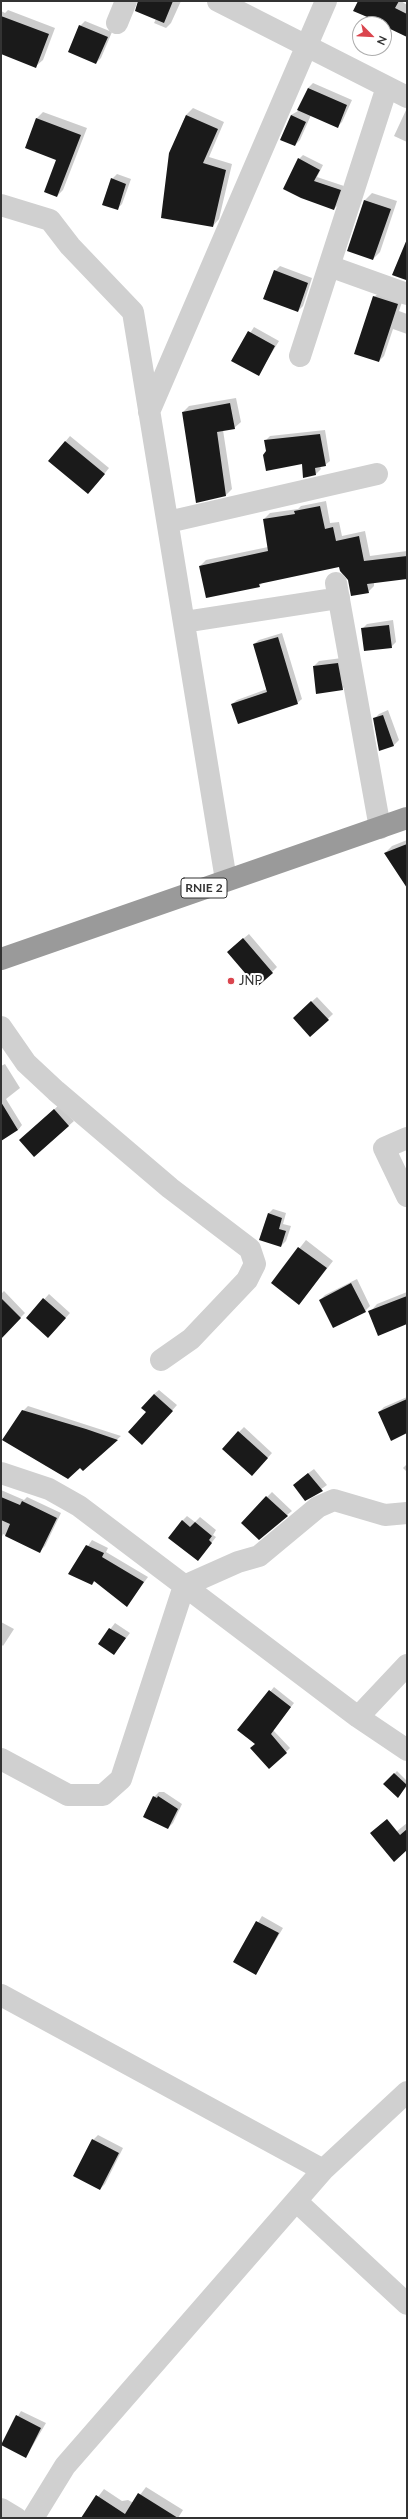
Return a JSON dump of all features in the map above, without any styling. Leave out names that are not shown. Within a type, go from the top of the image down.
[{"type":"highway","name":"RNIE 2","points":[[1,959],[407,818]]},
{"type":"street","points":[[117,23],[126,1]]},
{"type":"street","points":[[218,1],[407,97]]},
{"type":"street","points":[[149,412],[326,1]]},
{"type":"street","points":[[300,356],[387,87]]},
{"type":"street","points":[[1,205],[50,220],[70,246],[133,312],[226,880]]},
{"type":"street","points":[[329,266],[407,294]]},
{"type":"street","points":[[168,522],[377,474]]},
{"type":"street","points":[[184,622],[338,590],[380,828]]},
{"type":"street","points":[[1,1027],[26,1063],[56,1091],[170,1188],[250,1249],[254,1264],[247,1280],[191,1339],[161,1360]]},
{"type":"street","points":[[407,1138],[384,1148],[407,1196]]},
{"type":"street","points":[[1,1473],[49,1489],[79,1506],[358,1717],[407,1750]]},
{"type":"street","points":[[1,1759],[68,1796],[103,1795],[121,1779],[184,1586],[238,1562],[259,1556],[318,1507],[334,1500],[385,1515],[407,1513]]},
{"type":"street","points":[[358,1717],[407,1665]]},
{"type":"street","points":[[1,1995],[323,2170]]},
{"type":"street","points":[[33,2518],[65,2466],[323,2170],[407,2092]]},
{"type":"street","points":[[296,2201],[407,2304]]},
{"type":"street","points":[[1,2509],[16,2518]]},
{"type":"building","points":[[138,1],[173,1],[164,23],[135,11]]},
{"type":"building","points":[[358,1],[399,1],[395,8],[407,14],[407,37],[392,30],[392,16],[365,16],[353,11]]},
{"type":"building","points":[[1,16],[49,34],[36,68],[1,54]]},
{"type":"building","points":[[79,25],[108,37],[96,64],[68,52]]},
{"type":"building","points":[[308,88],[347,105],[338,128],[297,110]]},
{"type":"building","points":[[186,115],[218,129],[203,163],[226,170],[213,227],[161,218],[169,153]]},
{"type":"building","points":[[291,115],[306,122],[295,146],[280,140]]},
{"type":"building","points":[[36,118],[81,135],[57,197],[44,192],[56,160],[25,148]]},
{"type":"building","points":[[298,158],[320,170],[314,181],[341,190],[334,210],[301,198],[283,189]]},
{"type":"building","points":[[111,178],[126,184],[118,210],[102,205]]},
{"type":"building","points":[[364,200],[391,209],[373,260],[347,251]]},
{"type":"building","points":[[407,239],[407,277],[406,280],[392,275]]},
{"type":"building","points":[[274,270],[308,283],[298,312],[263,299]]},
{"type":"building","points":[[373,296],[398,304],[379,362],[354,354]]},
{"type":"building","points":[[248,331],[275,346],[259,376],[231,361]]},
{"type":"building","points":[[230,403],[235,429],[217,432],[226,496],[196,503],[182,412]]},
{"type":"building","points":[[320,434],[326,466],[315,468],[316,475],[303,478],[302,464],[266,471],[263,455],[266,451],[264,440]]},
{"type":"building","points":[[65,441],[105,474],[88,494],[48,461]]},
{"type":"building","points":[[320,506],[325,529],[333,527],[336,541],[359,536],[364,561],[407,556],[407,579],[367,584],[369,593],[351,596],[348,580],[340,571],[339,567],[259,584],[260,587],[206,598],[199,566],[268,551],[263,519],[295,514],[294,511]]},
{"type":"building","points":[[389,625],[392,648],[364,651],[361,628]]},
{"type":"building","points":[[278,637],[298,704],[238,724],[231,704],[267,692],[253,644]]},
{"type":"building","points":[[338,663],[343,690],[316,694],[313,666]]},
{"type":"building","points":[[383,715],[394,746],[379,751],[373,718]]},
{"type":"building","points":[[407,844],[407,888],[384,853]]},
{"type":"building","points":[[243,938],[273,973],[257,987],[227,952]]},
{"type":"building","points":[[311,1001],[329,1020],[310,1037],[293,1018]]},
{"type":"building","points":[[1,1102],[18,1130],[1,1141]]},
{"type":"building","points":[[54,1109],[69,1126],[34,1157],[19,1140]]},
{"type":"building","points":[[268,1213],[282,1218],[279,1229],[286,1231],[281,1247],[259,1240]]},
{"type":"building","points":[[298,1247],[327,1268],[299,1305],[271,1283]]},
{"type":"building","points":[[351,1283],[366,1312],[333,1328],[319,1300]]},
{"type":"building","points":[[407,1296],[407,1324],[378,1336],[368,1311]]},
{"type":"building","points":[[1,1298],[21,1318],[1,1339]]},
{"type":"building","points":[[43,1298],[66,1318],[48,1338],[26,1318]]},
{"type":"building","points":[[154,1394],[173,1411],[142,1445],[128,1432],[146,1412],[141,1408]]},
{"type":"building","points":[[407,1399],[407,1433],[391,1441],[378,1412]]},
{"type":"building","points":[[22,1410],[118,1440],[83,1471],[80,1468],[68,1479],[2,1440]]},
{"type":"building","points":[[238,1431],[268,1458],[252,1476],[222,1449]]},
{"type":"building","points":[[308,1473],[323,1491],[305,1501],[293,1485]]},
{"type":"building","points":[[266,1496],[288,1516],[259,1540],[241,1523]]},
{"type":"building","points":[[1,1497],[20,1505],[22,1501],[57,1518],[40,1553],[5,1536],[10,1524],[1,1520]]},
{"type":"building","points":[[182,1520],[190,1527],[195,1522],[212,1536],[209,1540],[212,1543],[198,1561],[168,1538]]},
{"type":"building","points":[[86,1545],[104,1553],[102,1557],[144,1582],[127,1607],[94,1581],[92,1585],[68,1574]]},
{"type":"building","points":[[109,1628],[126,1638],[114,1655],[98,1644]]},
{"type":"building","points":[[269,1690],[291,1707],[271,1734],[287,1753],[269,1769],[250,1748],[255,1744],[237,1730]]},
{"type":"building","points":[[394,1773],[407,1785],[398,1798],[383,1784]]},
{"type":"building","points":[[153,1796],[157,1798],[158,1796],[178,1809],[168,1829],[143,1817]]},
{"type":"building","points":[[387,1819],[400,1835],[407,1829],[407,1850],[394,1862],[370,1833]]},
{"type":"building","points":[[256,1921],[279,1933],[256,1975],[233,1962]]},
{"type":"building","points":[[92,2139],[119,2153],[100,2190],[73,2176]]},
{"type":"building","points":[[16,2415],[41,2428],[26,2458],[1,2445]]},
{"type":"building","points":[[138,2493],[178,2518],[81,2518],[96,2495],[125,2514]]},
{"type":"place","name":"JNP","points":[[231,981]]}]
